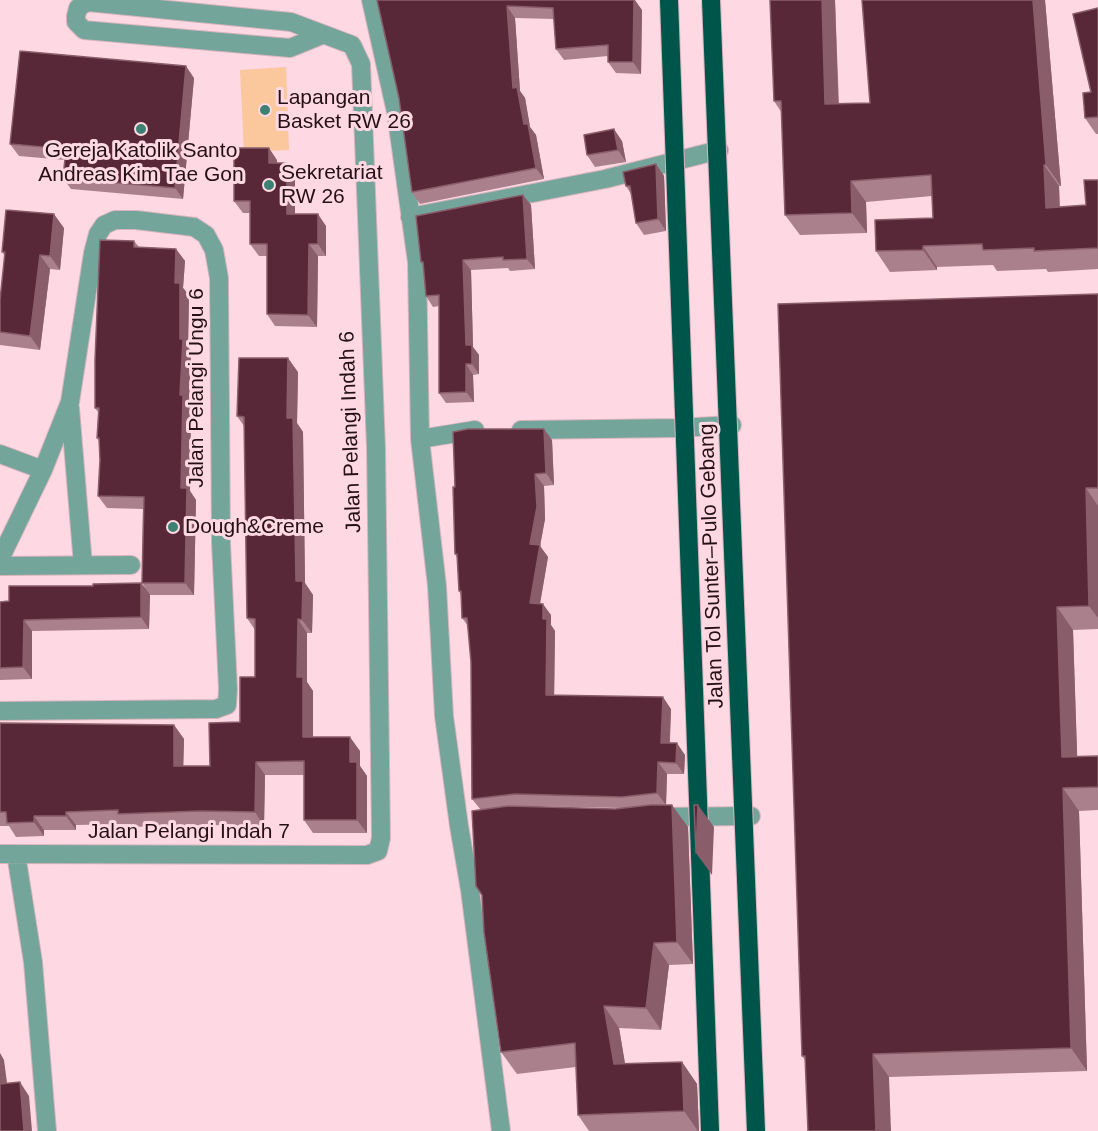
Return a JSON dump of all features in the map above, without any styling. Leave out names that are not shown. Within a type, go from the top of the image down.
[{"type":"highway","name":"Jalan Tol Sunter–Pulo Gebang","points":[[669,0],[710,1131]]},
{"type":"highway","name":"Jalan Tol Sunter–Pulo Gebang","points":[[711,0],[756,1131]]},
{"type":"street","points":[[371,0],[396,112],[417,262],[420,439],[437,586],[444,716],[459,826],[471,890],[501,1131]]},
{"type":"street","name":"Jalan Pelangi Indah 6","points":[[322,35],[290,48],[84,30],[76,22],[76,16],[78,8],[87,2],[291,22],[352,45],[361,64],[376,448],[381,838],[378,851]]},
{"type":"street","points":[[410,217],[605,179],[719,150]]},
{"type":"street","name":"Jalan Pelangi Ungu 6","points":[[0,711],[216,709],[227,705],[221,543],[219,278],[214,250],[206,235],[194,227],[136,220],[115,220],[104,225],[98,234],[93,253],[70,402]]},
{"type":"street","points":[[0,559],[43,470],[70,402]]},
{"type":"street","points":[[70,402],[83,565]]},
{"type":"street","points":[[420,439],[475,430],[678,428],[732,424]]},
{"type":"street","points":[[0,454],[43,470]]},
{"type":"street","points":[[0,566],[131,565]]},
{"type":"street","points":[[642,819],[666,816],[751,816]]},
{"type":"street","points":[[459,826],[481,823]]},
{"type":"street","name":"Jalan Pelangi Indah 7","points":[[8,854],[367,855],[378,851]]},
{"type":"street","points":[[8,854],[33,962],[47,1131]]},
{"type":"shaded area","name":"Lapangan Basket RW 26","points":[[286,67],[289,150],[244,152],[240,70]]},
{"type":"building","points":[[377,0],[634,0],[633,62],[608,62],[608,45],[556,49],[553,8],[507,6],[513,88],[517,87],[524,124],[528,124],[536,168],[412,192],[399,98]]},
{"type":"building","points":[[770,0],[822,0],[825,104],[870,103],[862,0],[1033,0],[1046,165],[1044,165],[1046,208],[1086,205],[1084,180],[1098,180],[1098,248],[1034,251],[1034,248],[983,250],[982,244],[923,246],[923,250],[876,251],[875,220],[933,218],[931,175],[851,181],[852,213],[785,215],[781,101],[774,101]]},
{"type":"building","points":[[1098,8],[1098,117],[1085,118],[1083,93],[1091,92],[1073,14]]},
{"type":"building","name":"Gereja Katolik Santo Andreas Kim Tae Gon","points":[[20,51],[186,66],[175,188],[63,178],[66,149],[10,144]]},
{"type":"building","points":[[614,129],[618,150],[587,155],[584,135]]},
{"type":"building","points":[[234,148],[269,148],[269,163],[287,163],[287,214],[318,214],[318,244],[309,244],[308,315],[267,314],[267,244],[250,244],[250,201],[234,201]]},
{"type":"building","points":[[656,164],[658,219],[636,223],[630,186],[626,186],[623,172]]},
{"type":"building","points":[[523,195],[527,259],[503,260],[503,257],[463,260],[466,345],[472,345],[472,364],[466,364],[466,392],[439,393],[439,295],[426,296],[416,216]]},
{"type":"building","points":[[6,210],[54,214],[50,256],[40,255],[30,336],[0,332],[0,300],[5,252],[2,252]]},
{"type":"building","points":[[100,240],[134,241],[134,247],[176,249],[175,283],[180,283],[180,339],[183,339],[180,395],[183,395],[181,488],[187,488],[185,583],[142,583],[144,497],[98,496],[99,408],[95,408],[95,360]]},
{"type":"building","points":[[1098,294],[1098,488],[1086,488],[1089,606],[1057,607],[1062,757],[1098,756],[1098,787],[1063,788],[1071,1048],[873,1054],[876,1131],[808,1131],[805,1056],[802,1056],[778,304]]},
{"type":"building","points":[[239,358],[288,358],[287,418],[293,418],[296,581],[303,581],[302,620],[298,619],[297,677],[303,677],[303,737],[350,737],[350,762],[357,762],[357,820],[304,820],[304,761],[256,762],[255,812],[200,811],[118,814],[118,810],[66,812],[66,816],[34,816],[34,822],[7,823],[6,812],[0,812],[0,723],[174,725],[174,766],[210,766],[209,723],[240,722],[240,677],[255,677],[255,619],[247,618],[244,417],[237,416]]},
{"type":"building","points":[[468,429],[544,429],[546,473],[535,474],[537,507],[530,544],[540,545],[530,603],[543,604],[543,619],[547,619],[546,695],[663,697],[661,743],[677,743],[676,763],[658,762],[657,793],[622,797],[515,794],[472,799],[471,662],[467,618],[462,618],[457,554],[455,554],[453,487],[455,487],[453,432]]},
{"type":"building","points":[[141,583],[141,617],[24,620],[23,667],[0,668],[0,602],[9,601],[9,586],[93,586],[93,584]]},
{"type":"building","points":[[672,805],[677,942],[654,943],[646,1008],[604,1006],[614,1064],[682,1062],[684,1111],[578,1115],[575,1043],[501,1052],[484,932],[482,895],[476,886],[472,811],[508,806],[615,809]]},
{"type":"building","points":[[694,805],[698,805],[696,853]]},
{"type":"building","points":[[20,1082],[24,1131],[0,1131],[0,1084]]},
{"type":"place","name":"Lapangan Basket RW 26","points":[[265,110]]},
{"type":"place","name":"Gereja Katolik Santo Andreas Kim Tae Gon","points":[[141,129]]},
{"type":"place","name":"Sekretariat RW 26","points":[[269,185]]},
{"type":"place","name":"Dough&Creme","points":[[173,527]]}]
